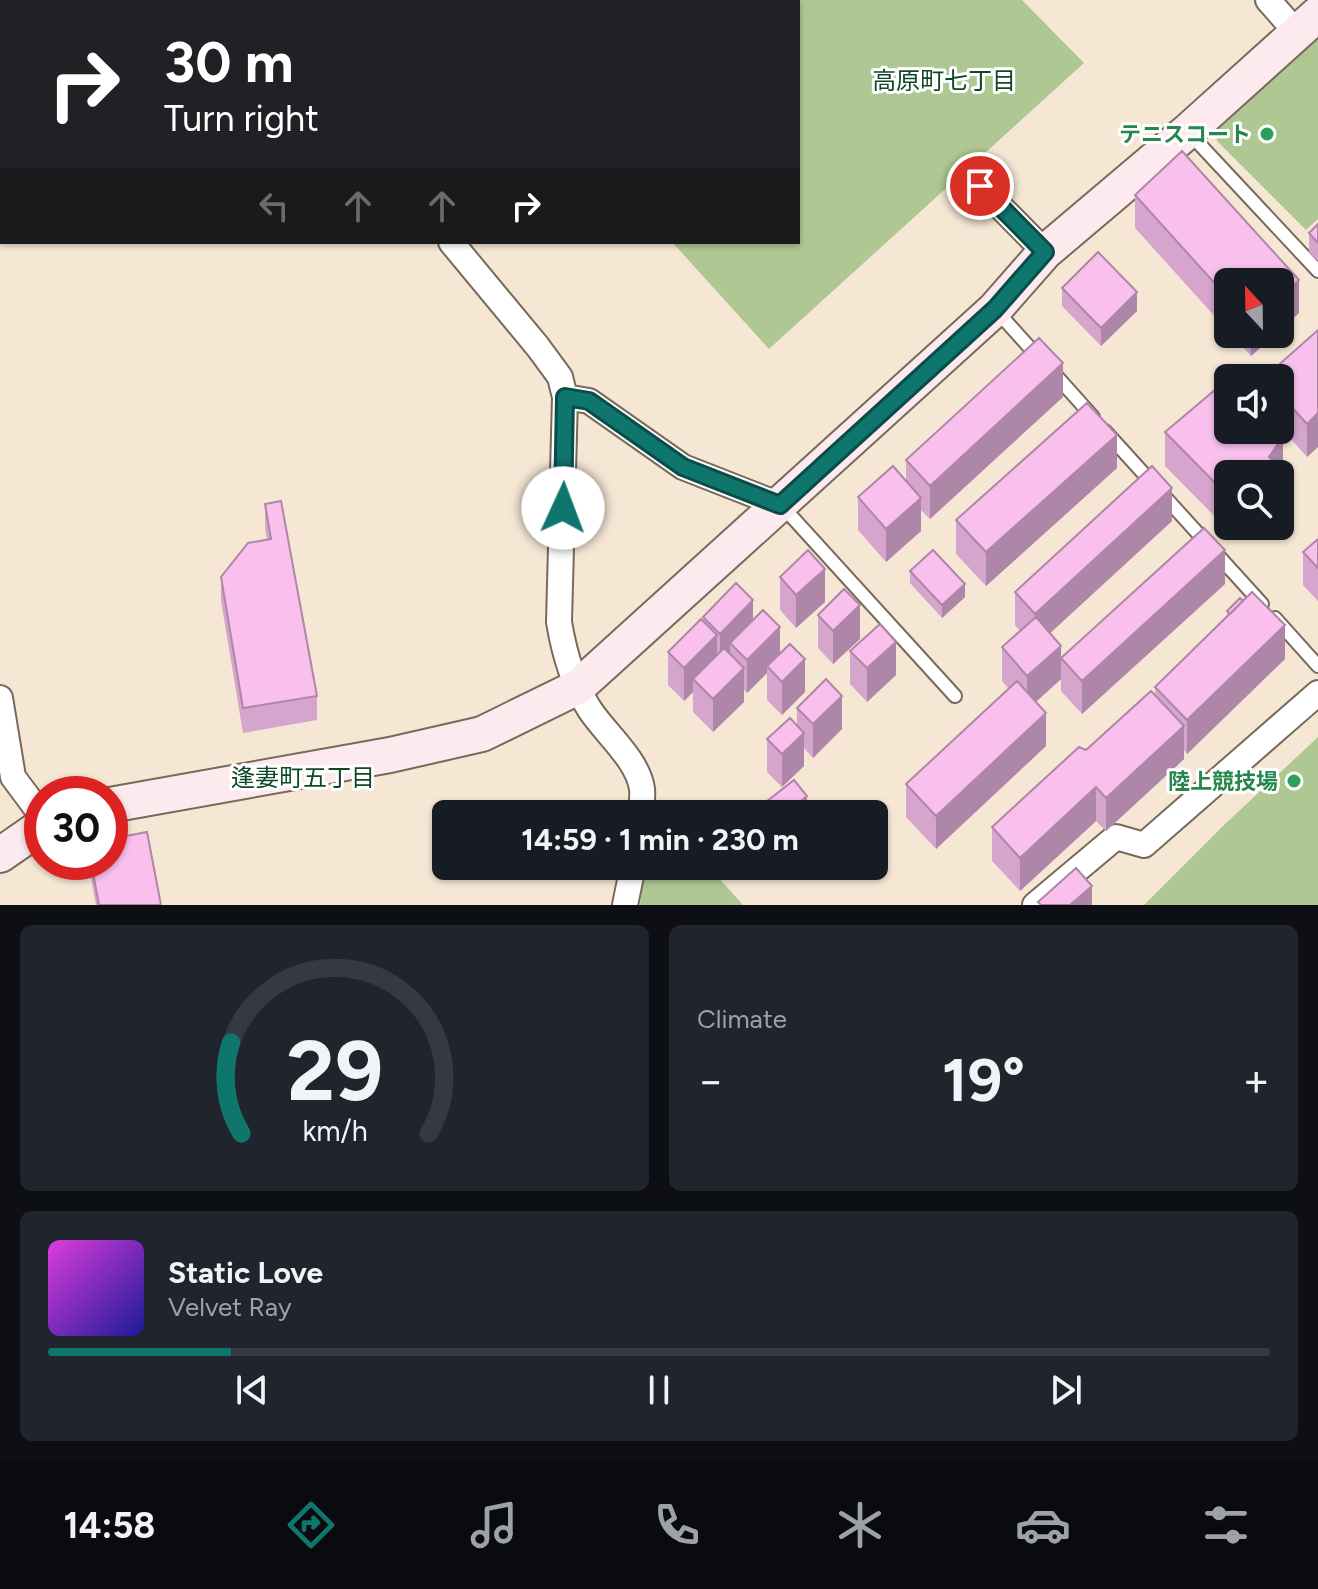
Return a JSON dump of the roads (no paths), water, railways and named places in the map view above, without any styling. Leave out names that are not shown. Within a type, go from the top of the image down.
[{"type":"street","points":[[128,802],[390,755],[482,734],[578,687],[995,309],[1045,252],[1188,131],[1307,24],[1268,0]]},
{"type":"street","points":[[980,186],[1045,252]]},
{"type":"street","points":[[453,244],[560,377],[565,397],[559,622],[562,644],[591,712],[630,760],[642,788],[642,800]]},
{"type":"street","points":[[565,397],[589,401],[683,467],[780,505]]},
{"type":"street","points":[[1035,905],[1116,837],[1144,845],[1318,693]]},
{"type":"street","points":[[0,698],[13,777],[24,792]]},
{"type":"street","points":[[0,855],[24,838]]},
{"type":"street","points":[[625,905],[630,880]]},
{"type":"lane","points":[[1188,131],[1318,271]]},
{"type":"lane","points":[[995,309],[1318,666]]},
{"type":"lane","points":[[780,505],[955,696]]},
{"type":"place","name":"テニスコート","points":[[1267,134]]},
{"type":"place","name":"陸上競技場","points":[[1294,781]]},
{"type":"district","name":"高原町七丁目","points":[[944,81]]},
{"type":"district","name":"逢妻町五丁目","points":[[303,778]]}]
